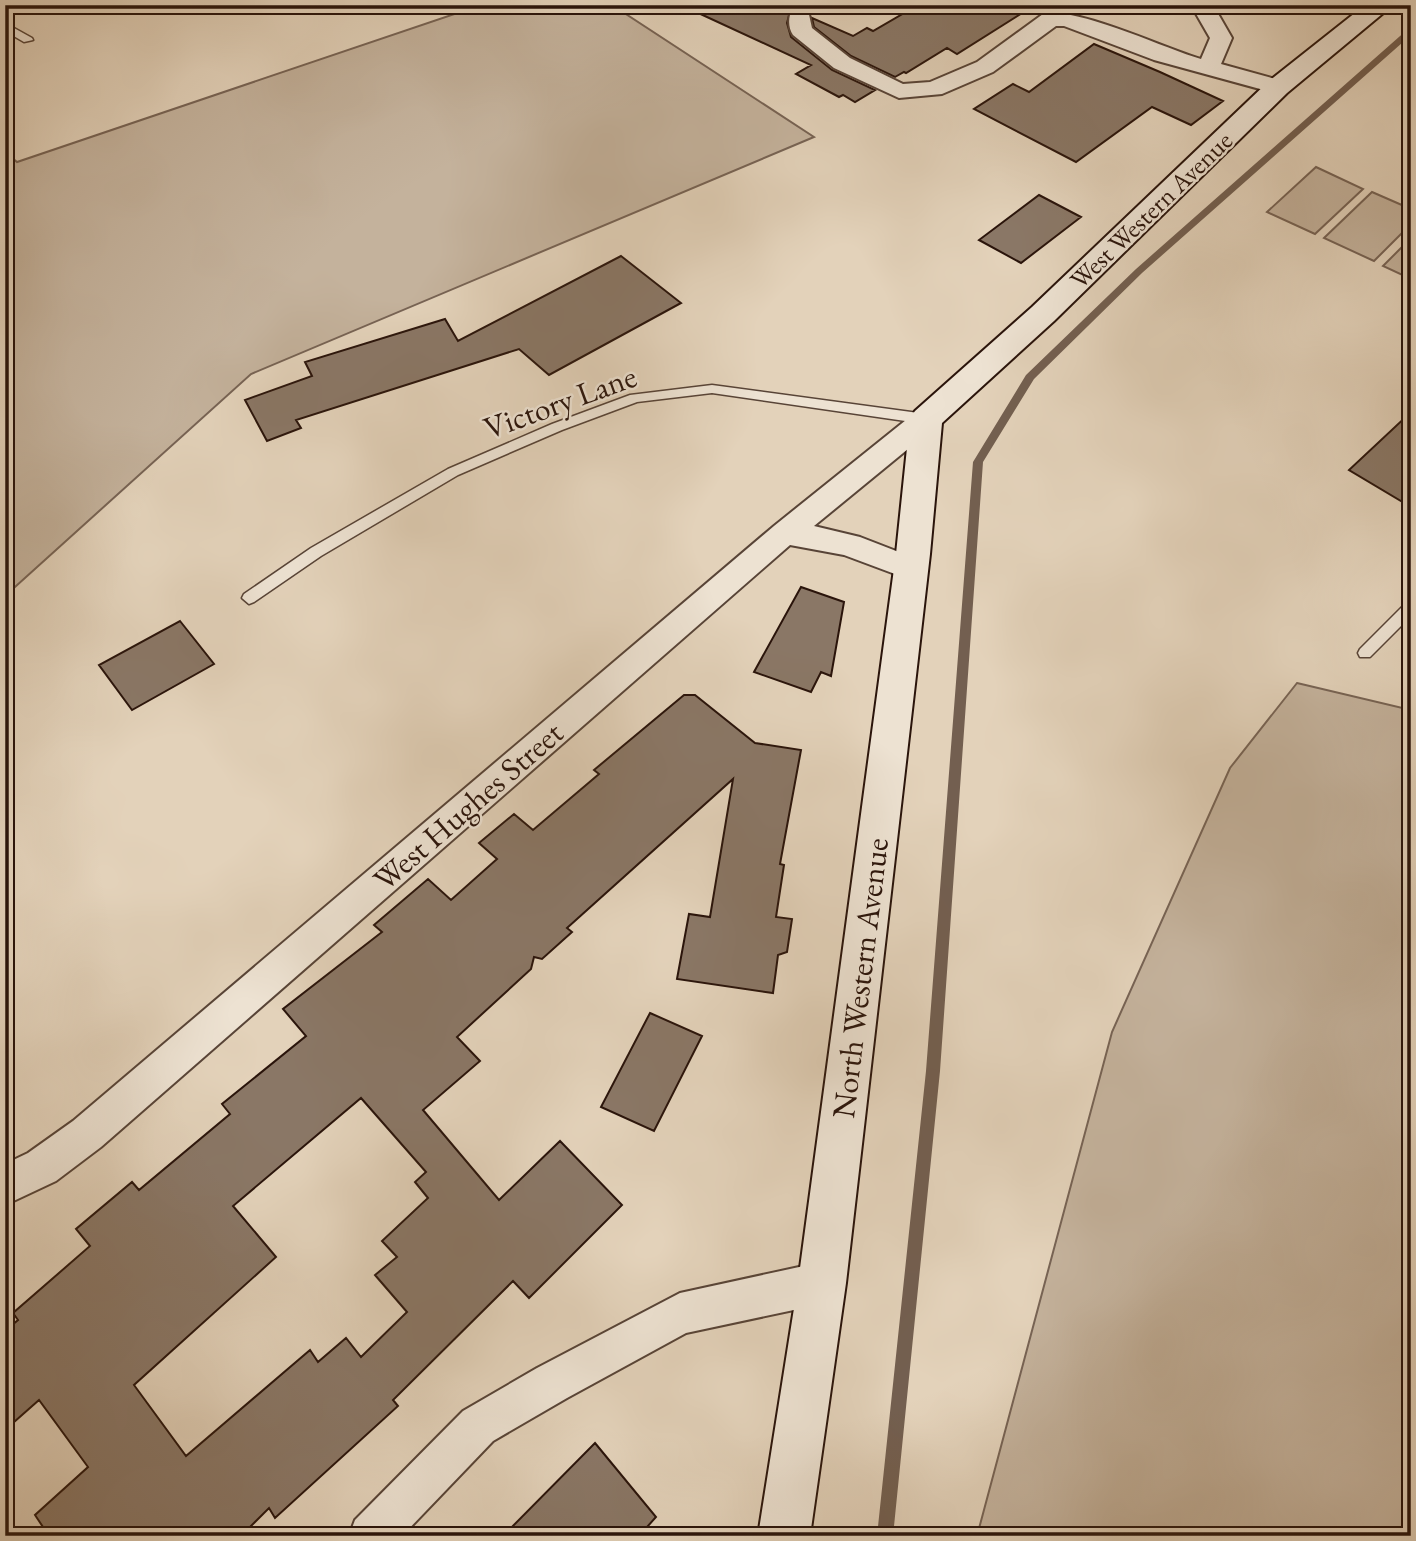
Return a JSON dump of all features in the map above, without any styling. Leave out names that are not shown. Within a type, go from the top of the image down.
[{"type":"street","points":[[1202,5],[1221,38],[1209,67]]},
{"type":"street","name":"West Western Avenue","points":[[926,419],[1043,314],[1278,87],[1381,5]]},
{"type":"street","points":[[800,15],[801,30],[819,47],[842,63],[899,91],[934,89],[985,67],[1051,19],[1067,19],[1162,55],[1278,87]]},
{"type":"street","name":"West Hughes Street","points":[[5,1185],[42,1167],[87,1133],[784,534],[926,419]]},
{"type":"street","name":"North Western Avenue","points":[[784,1536],[822,1283],[911,569],[926,419]]},
{"type":"street","points":[[784,534],[810,534],[838,541],[911,569]]},
{"type":"street","points":[[371,1536],[478,1426],[552,1382],[680,1314],[822,1283]]},
{"type":"lane","points":[[5,26],[28,40]]},
{"type":"lane","name":"Victory Lane","points":[[249,598],[316,552],[453,472],[557,427],[635,398],[712,389],[926,419]]},
{"type":"lane","points":[[1364,653],[1411,607]]},
{"type":"shaded area","points":[[481,5],[612,5],[814,137],[251,374],[5,596],[5,152],[17,162]]},
{"type":"shaded area","points":[[1316,167],[1363,189],[1315,234],[1267,212]]},
{"type":"shaded area","points":[[1372,192],[1411,209],[1411,224],[1374,261],[1324,238]]},
{"type":"shaded area","points":[[1411,238],[1411,279],[1383,266]]},
{"type":"shaded area","points":[[1297,683],[1411,710],[1411,1536],[977,1536],[1112,1032],[1230,768]]},
{"type":"building","points":[[681,5],[784,5],[791,8],[787,23],[791,37],[832,70],[875,90],[855,102],[843,95],[839,97],[796,74],[811,65]]},
{"type":"building","points":[[918,5],[1035,5],[957,54],[947,48],[895,77],[851,56],[814,27],[812,18],[853,36],[867,28],[873,31]]},
{"type":"building","points":[[1094,44],[1223,101],[1191,125],[1152,107],[1076,162],[974,109],[1013,84],[1029,92]]},
{"type":"building","points":[[1039,195],[1081,217],[1021,263],[979,240]]},
{"type":"building","points":[[621,256],[681,303],[549,375],[519,349],[296,420],[301,428],[267,441],[245,400],[312,376],[305,362],[445,319],[458,341]]},
{"type":"building","points":[[1411,412],[1411,507],[1349,470]]},
{"type":"building","points":[[801,587],[844,602],[831,676],[821,672],[811,692],[754,672]]},
{"type":"building","points":[[180,621],[214,664],[132,710],[99,665]]},
{"type":"building","points":[[684,695],[695,695],[755,743],[801,750],[780,864],[784,865],[776,917],[792,919],[787,952],[778,955],[773,993],[677,979],[689,914],[710,917],[733,779],[567,928],[572,932],[542,959],[534,957],[531,969],[457,1037],[480,1061],[423,1110],[499,1200],[560,1141],[622,1205],[529,1298],[513,1281],[393,1400],[398,1406],[275,1518],[269,1508],[241,1536],[49,1536],[35,1515],[88,1467],[39,1400],[5,1430],[5,1331],[18,1320],[13,1313],[90,1246],[76,1229],[132,1182],[139,1190],[230,1114],[222,1104],[306,1036],[283,1009],[382,932],[374,925],[428,879],[451,900],[497,859],[479,843],[514,814],[533,830],[599,774],[594,770]],"holes":[[[361,1098],[426,1172],[415,1182],[428,1198],[382,1241],[397,1257],[375,1275],[407,1312],[361,1357],[346,1338],[318,1362],[310,1350],[186,1456],[134,1385],[276,1257],[233,1206]]]},
{"type":"building","points":[[650,1013],[702,1036],[654,1131],[601,1107]]},
{"type":"building","points":[[595,1443],[656,1517],[639,1536],[503,1536]]},
{"type":"waterway","points":[[885,1536],[933,1071],[978,462],[1030,377],[1139,271],[1411,31]]}]
